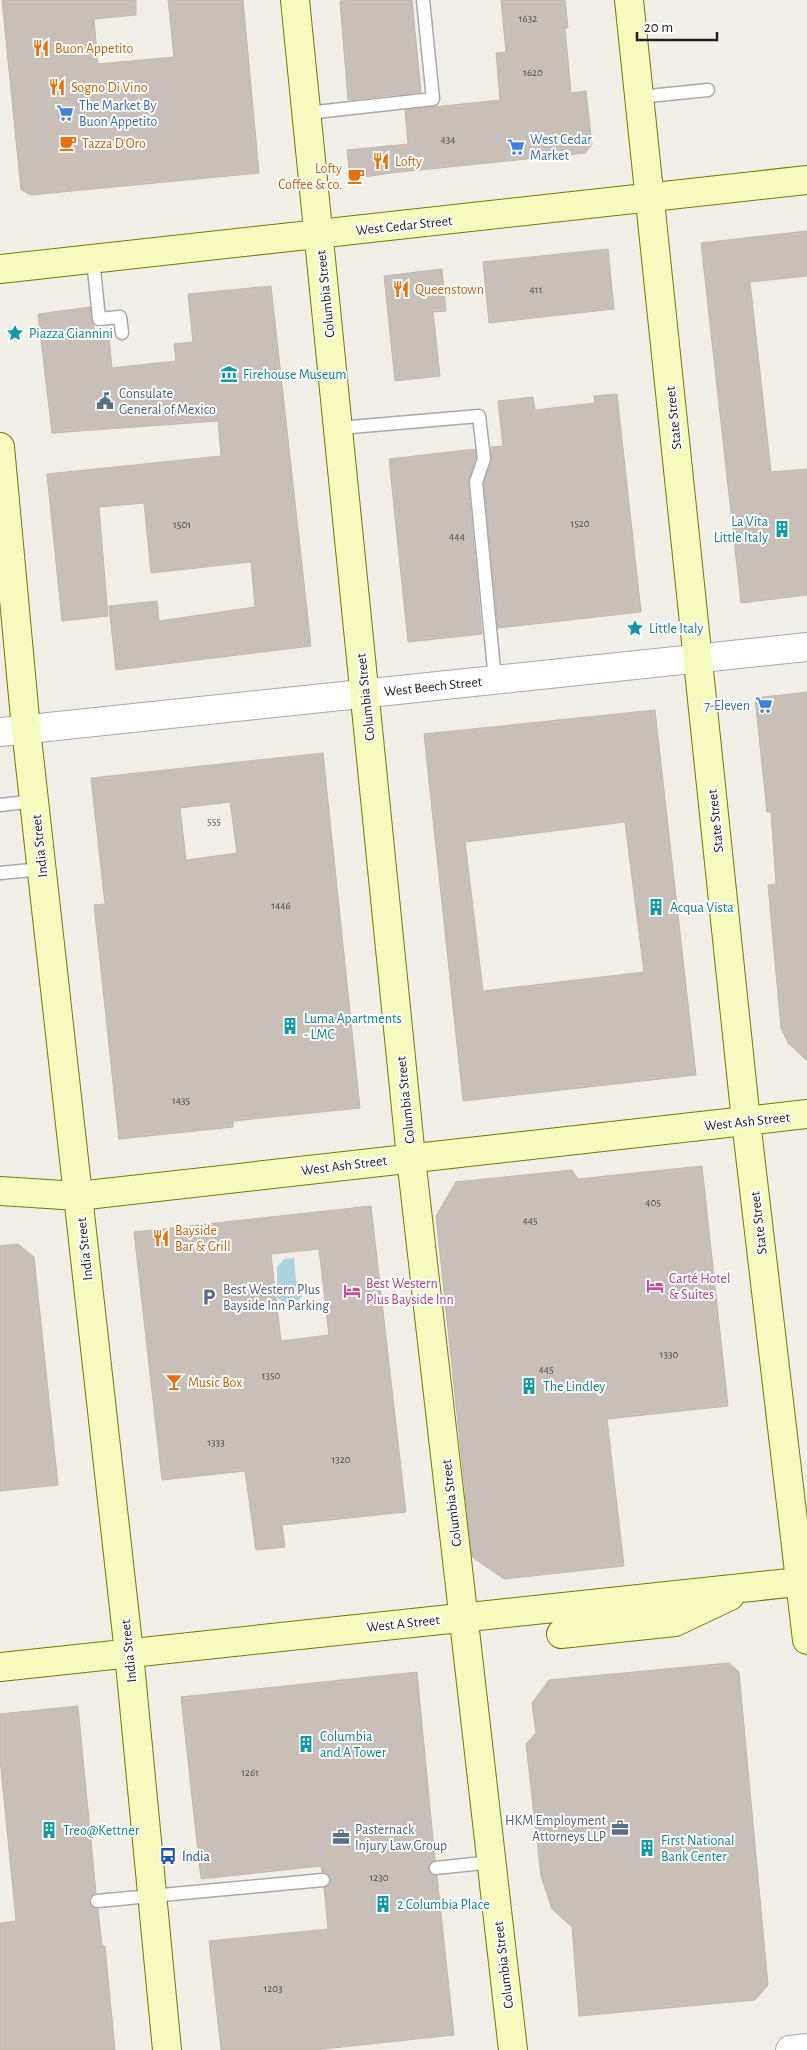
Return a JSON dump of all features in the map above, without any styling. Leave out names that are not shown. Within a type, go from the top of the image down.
[{"type":"main road","name":"Columbia Street","points":[[295,0],[411,1158],[465,1617],[513,2050]]},
{"type":"main road","name":"State Street","points":[[629,0],[746,1121],[804,1581],[807,1640]]},
{"type":"main road","name":"West Cedar Street","points":[[0,269],[807,180]]},
{"type":"main road","name":"India Street","points":[[0,448],[13,730],[34,801],[42,868],[129,1653],[168,2050]]},
{"type":"main road","name":"West Ash Street","points":[[0,1191],[78,1196],[807,1114]]},
{"type":"main road","name":"West A Street","points":[[0,1667],[804,1581]]},
{"type":"main road","points":[[560,1634],[676,1622],[753,1586]]},
{"type":"street","name":"West Beech Street","points":[[13,730],[807,647]]},
{"type":"street","points":[[790,2050],[807,2048]]},
{"type":"lane","points":[[307,113],[433,99],[423,0]]},
{"type":"lane","points":[[639,97],[708,90]]},
{"type":"lane","points":[[94,259],[100,319],[120,317],[122,333]]},
{"type":"lane","points":[[338,428],[479,416],[484,459],[476,482],[495,680]]},
{"type":"lane","points":[[0,805],[34,801]]},
{"type":"lane","points":[[0,873],[42,868]]},
{"type":"lane","points":[[436,1868],[492,1862]]},
{"type":"lane","points":[[97,1901],[323,1880]]},
{"type":"water","points":[[294,1258],[296,1281],[301,1284],[302,1297],[296,1302],[286,1304],[277,1298],[277,1267],[284,1259]]},
{"type":"building","points":[[2,0],[136,0],[136,15],[94,19],[98,64],[174,57],[168,0],[243,0],[259,173],[31,195],[21,190]]},
{"type":"building","points":[[412,0],[421,92],[348,100],[340,1]]},
{"type":"building","points":[[501,0],[565,0],[568,28],[565,28],[571,93],[586,91],[592,145],[585,153],[350,179],[347,150],[408,144],[405,110],[500,100],[496,53],[506,52]]},
{"type":"building","points":[[807,231],[807,276],[750,282],[771,472],[807,469],[807,595],[741,603],[701,243]]},
{"type":"building","points":[[608,249],[614,309],[489,323],[483,262]]},
{"type":"building","points":[[442,269],[446,311],[433,312],[440,376],[395,381],[384,276]]},
{"type":"building","points":[[271,286],[311,646],[116,670],[109,606],[157,601],[159,621],[255,607],[251,562],[151,573],[144,503],[99,507],[108,616],[62,621],[47,474],[221,456],[218,421],[52,433],[38,314],[90,307],[96,339],[109,338],[112,368],[176,361],[174,344],[193,342],[188,294]]},
{"type":"building","points":[[617,394],[641,612],[498,628],[484,483],[492,461],[491,447],[503,446],[498,401],[533,397],[535,410],[595,403],[594,396]]},
{"type":"building","points":[[475,449],[476,458],[468,483],[482,634],[408,642],[389,459]]},
{"type":"building","points":[[807,692],[807,1061],[788,1043],[781,1028],[768,885],[776,884],[771,812],[767,812],[755,698]]},
{"type":"building","name":"Acqua Vista","points":[[655,710],[696,1075],[463,1101],[424,734]],"holes":[[[625,822],[644,972],[483,991],[465,842]]]},
{"type":"building","points":[[323,753],[360,1108],[233,1121],[233,1127],[119,1139],[94,905],[105,904],[91,778]],"holes":[[[230,802],[237,853],[186,860],[180,808]]]},
{"type":"building","name":"The Lindley","points":[[702,1166],[728,1406],[607,1419],[624,1566],[504,1579],[472,1557],[436,1216],[456,1182],[572,1170],[578,1179]]},
{"type":"building","points":[[371,1206],[406,1512],[282,1525],[285,1547],[256,1550],[245,1471],[162,1480],[134,1232]],"holes":[[[319,1249],[329,1335],[281,1341],[271,1254]]]},
{"type":"building","points":[[18,1244],[34,1257],[58,1485],[0,1491],[0,1246]]},
{"type":"building","name":"First National Bank Center","points":[[729,1663],[739,1672],[768,1985],[755,2000],[579,2016],[572,1927],[552,1909],[541,1876],[526,1744],[536,1733],[532,1703],[549,1680]]},
{"type":"building","points":[[417,1672],[435,1860],[431,1862],[428,1868],[430,1873],[437,1876],[454,2035],[314,2050],[221,2050],[209,1941],[328,1929],[324,1888],[330,1884],[331,1879],[327,1873],[322,1872],[321,1866],[201,1879],[181,1697]]},
{"type":"building","name":"Treo@Kettner","points":[[78,1706],[96,1893],[90,1897],[89,1902],[93,1908],[98,1909],[102,1946],[105,1946],[115,2050],[0,2050],[0,1923],[16,1921],[0,1759],[0,1714]]},
{"type":"place","name":"Buon Appetito","points":[[41,48]]},
{"type":"place","name":"Sogno Di Vino","points":[[57,87]]},
{"type":"place","name":"The Market By Buon Appetito","points":[[65,113]]},
{"type":"place","name":"Tazza D'Oro","points":[[68,143]]},
{"type":"place","name":"West Cedar Market","points":[[516,147]]},
{"type":"place","name":"Lofty","points":[[381,161]]},
{"type":"place","name":"Lofty Coffee & co.","points":[[356,176]]},
{"type":"place","name":"Queenstown","points":[[401,289]]},
{"type":"place","name":"Piazza Giannini","points":[[15,333]]},
{"type":"place","name":"Firehouse Museum","points":[[229,374]]},
{"type":"place","name":"Consulate General of Mexico","points":[[105,401]]},
{"type":"place","name":"La Vita Little Italy","points":[[782,529]]},
{"type":"place","name":"Little Italy","points":[[635,628]]},
{"type":"place","name":"7-Eleven","points":[[764,705]]},
{"type":"place","name":"Acqua Vista","points":[[656,907]]},
{"type":"place","name":"Luma Apartments - LMC","points":[[290,1026]]},
{"type":"place","name":"Bayside Bar & Grill","points":[[161,1238]]},
{"type":"place","name":"Carté Hotel & Suites","points":[[655,1286]]},
{"type":"place","name":"Best Western Plus Bayside Inn","points":[[352,1291]]},
{"type":"place","name":"Best Western Plus Bayside Inn Parking","points":[[209,1297]]},
{"type":"place","name":"Music Box","points":[[174,1382]]},
{"type":"place","name":"The Lindley","points":[[529,1386]]},
{"type":"place","name":"Columbia and A Tower","points":[[306,1744]]},
{"type":"place","name":"HKM Employment Attorneys LLP","points":[[620,1828]]},
{"type":"place","name":"Treo@Kettner","points":[[49,1830]]},
{"type":"place","name":"Pasternack Injury Law Group","points":[[341,1837]]},
{"type":"place","name":"First National Bank Center","points":[[647,1848]]},
{"type":"place","name":"India","points":[[168,1856]]},
{"type":"place","name":"2 Columbia Place","points":[[383,1904]]}]
